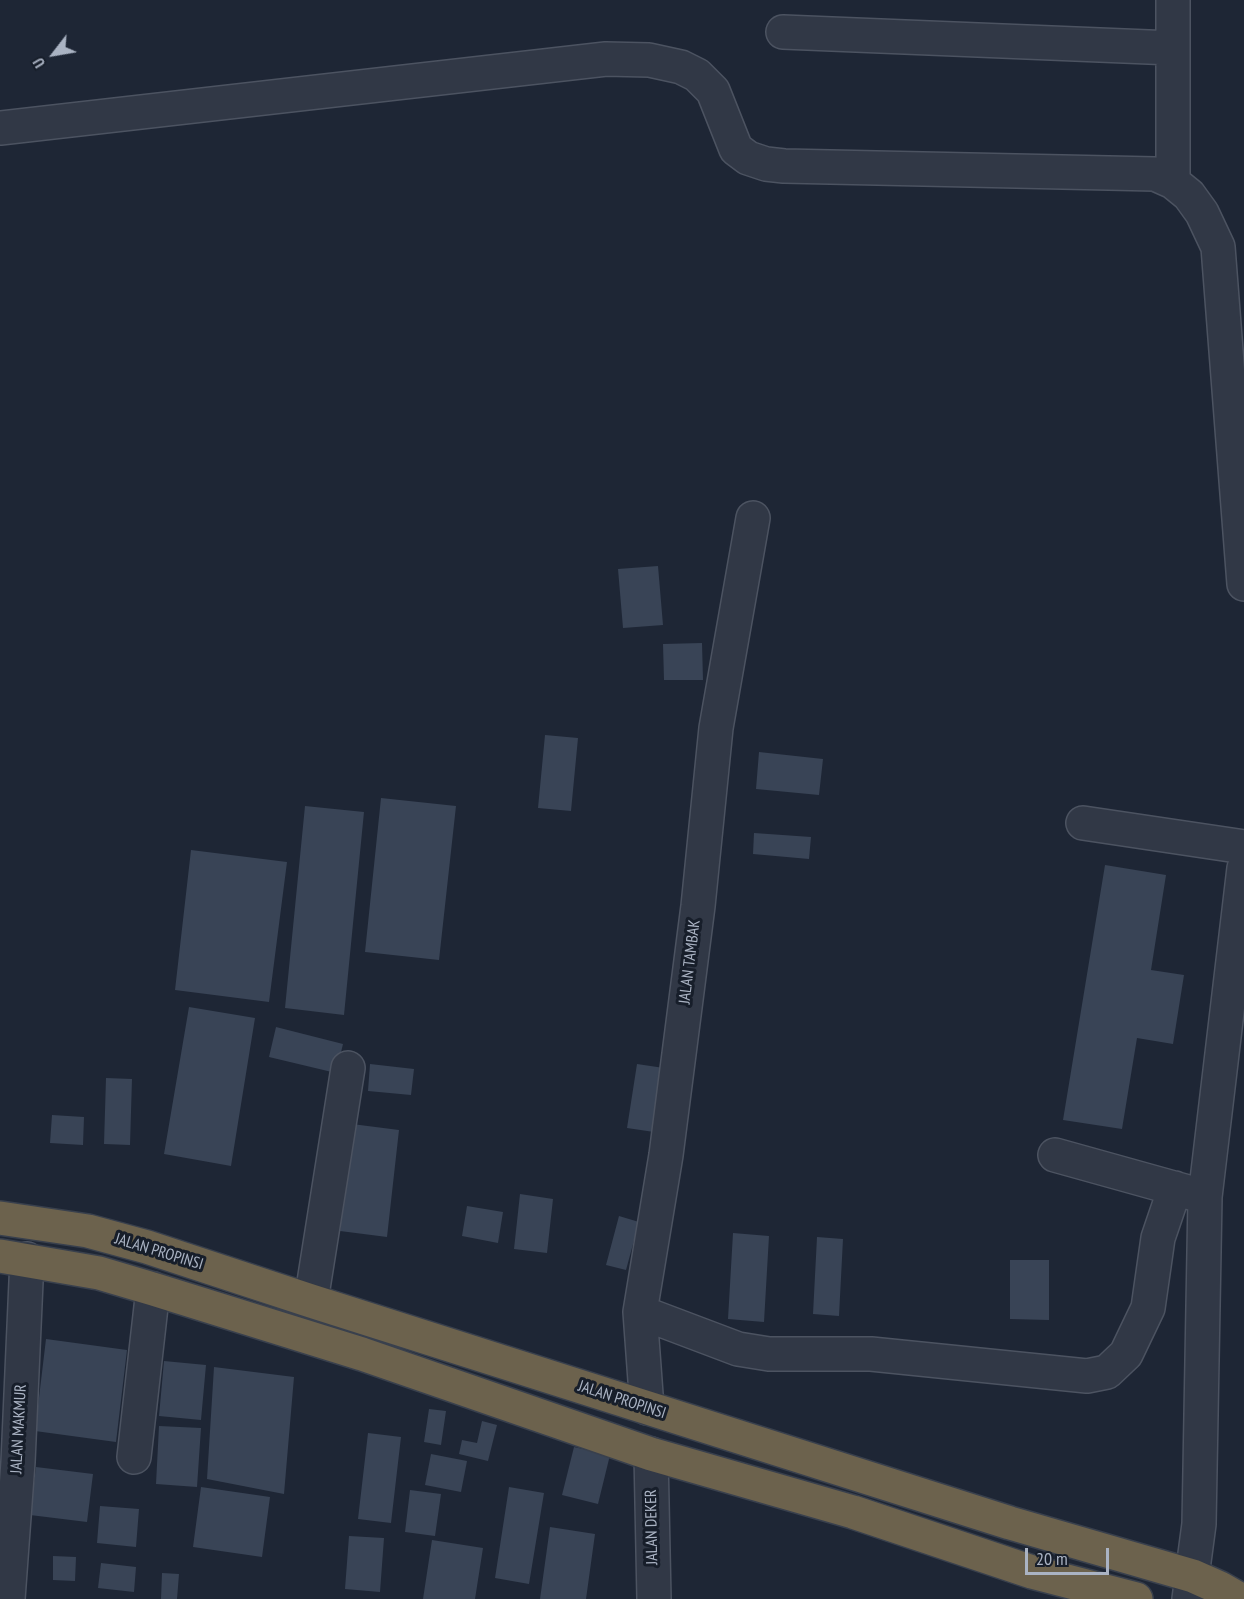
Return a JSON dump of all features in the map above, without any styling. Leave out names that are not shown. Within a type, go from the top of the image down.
[{"type":"highway","name":"JALAN PROPINSI","points":[[0,1218],[88,1231],[147,1247],[1010,1523],[1191,1587],[1239,1599]]},
{"type":"highway","points":[[13,1258],[99,1273],[153,1289],[363,1354],[651,1454],[853,1512],[1032,1572],[1136,1599]]},
{"type":"street","points":[[1173,0],[1173,182]]},
{"type":"street","points":[[783,32],[1173,48]]},
{"type":"street","points":[[0,128],[606,59],[649,60],[681,67],[697,75],[713,91],[736,149],[748,158],[765,164],[1155,174],[1173,182],[1189,195],[1202,213],[1218,247],[1244,584]]},
{"type":"street","name":"JALAN TAMBAK","points":[[647,1408],[640,1312],[666,1155],[698,906],[716,728],[753,518]]},
{"type":"street","points":[[1083,824],[1244,847]]},
{"type":"street","points":[[640,1312],[738,1349],[769,1354],[871,1353],[1088,1376],[1107,1372],[1126,1354],[1148,1308],[1158,1238],[1190,1192],[1231,1088],[1244,868]]},
{"type":"street","points":[[311,1301],[348,1068]]},
{"type":"street","points":[[1055,1155],[1190,1192]]},
{"type":"street","points":[[1190,1192],[1199,1524],[1191,1587]]},
{"type":"street","name":"JALAN MAKMUR","points":[[6,1589],[18,1462],[13,1258]]},
{"type":"street","points":[[134,1457],[153,1289]]},
{"type":"street","name":"JALAN DEKER","points":[[651,1454],[654,1599]]},
{"type":"building","points":[[658,566],[663,625],[623,628],[618,569]]},
{"type":"building","points":[[702,643],[703,680],[664,680],[663,644]]},
{"type":"building","points":[[545,735],[578,738],[571,811],[538,808]]},
{"type":"building","points":[[759,752],[823,759],[819,795],[756,789]]},
{"type":"building","points":[[381,798],[456,806],[439,960],[365,952]]},
{"type":"building","points":[[305,806],[364,812],[344,1015],[285,1008]]},
{"type":"building","points":[[754,833],[811,837],[809,859],[753,854]]},
{"type":"building","points":[[191,850],[287,862],[269,1002],[175,990]]},
{"type":"building","points":[[1105,865],[1166,875],[1151,970],[1184,975],[1173,1044],[1137,1038],[1122,1129],[1063,1120]]},
{"type":"building","points":[[189,1007],[255,1018],[231,1166],[164,1154]]},
{"type":"building","points":[[276,1027],[343,1044],[336,1073],[269,1057]]},
{"type":"building","points":[[370,1064],[414,1069],[411,1095],[368,1091]]},
{"type":"building","points":[[637,1064],[664,1068],[654,1132],[627,1128]]},
{"type":"building","points":[[106,1078],[132,1079],[130,1145],[104,1144]]},
{"type":"building","points":[[52,1115],[84,1117],[83,1145],[50,1143]]},
{"type":"building","points":[[352,1124],[399,1130],[387,1237],[340,1231]]},
{"type":"building","points":[[520,1194],[553,1199],[547,1253],[514,1249]]},
{"type":"building","points":[[467,1206],[503,1212],[498,1243],[462,1236]]},
{"type":"building","points":[[619,1216],[639,1222],[626,1270],[606,1265]]},
{"type":"building","points":[[733,1233],[769,1236],[764,1322],[728,1319]]},
{"type":"building","points":[[817,1237],[843,1239],[839,1316],[813,1314]]},
{"type":"building","points":[[1010,1260],[1049,1260],[1049,1320],[1010,1319]]},
{"type":"building","points":[[46,1339],[127,1350],[116,1442],[35,1431]]},
{"type":"building","points":[[164,1361],[206,1365],[201,1420],[159,1416]]},
{"type":"building","points":[[214,1367],[294,1377],[284,1494],[207,1479]]},
{"type":"building","points":[[429,1409],[446,1411],[441,1445],[424,1442]]},
{"type":"building","points":[[482,1421],[497,1425],[488,1461],[459,1454],[462,1440],[477,1443]]},
{"type":"building","points":[[159,1426],[201,1428],[197,1487],[156,1484]]},
{"type":"building","points":[[368,1433],[401,1437],[391,1523],[358,1519]]},
{"type":"building","points":[[574,1447],[610,1455],[598,1504],[562,1495]]},
{"type":"building","points":[[431,1454],[467,1461],[461,1492],[425,1485]]},
{"type":"building","points":[[36,1467],[93,1474],[87,1522],[30,1515]]},
{"type":"building","points":[[201,1487],[270,1497],[262,1557],[193,1547]]},
{"type":"building","points":[[509,1487],[544,1493],[529,1584],[495,1578]]},
{"type":"building","points":[[410,1490],[441,1494],[435,1536],[405,1532]]},
{"type":"building","points":[[100,1506],[139,1509],[136,1547],[97,1543]]},
{"type":"building","points":[[550,1527],[595,1534],[586,1599],[540,1599]]},
{"type":"building","points":[[349,1536],[384,1538],[380,1592],[345,1589]]},
{"type":"building","points":[[432,1540],[483,1548],[475,1599],[423,1599]]},
{"type":"building","points":[[53,1556],[76,1557],[75,1581],[53,1580]]},
{"type":"building","points":[[101,1563],[136,1567],[134,1592],[98,1588]]},
{"type":"building","points":[[162,1573],[179,1574],[177,1599],[161,1599]]}]
